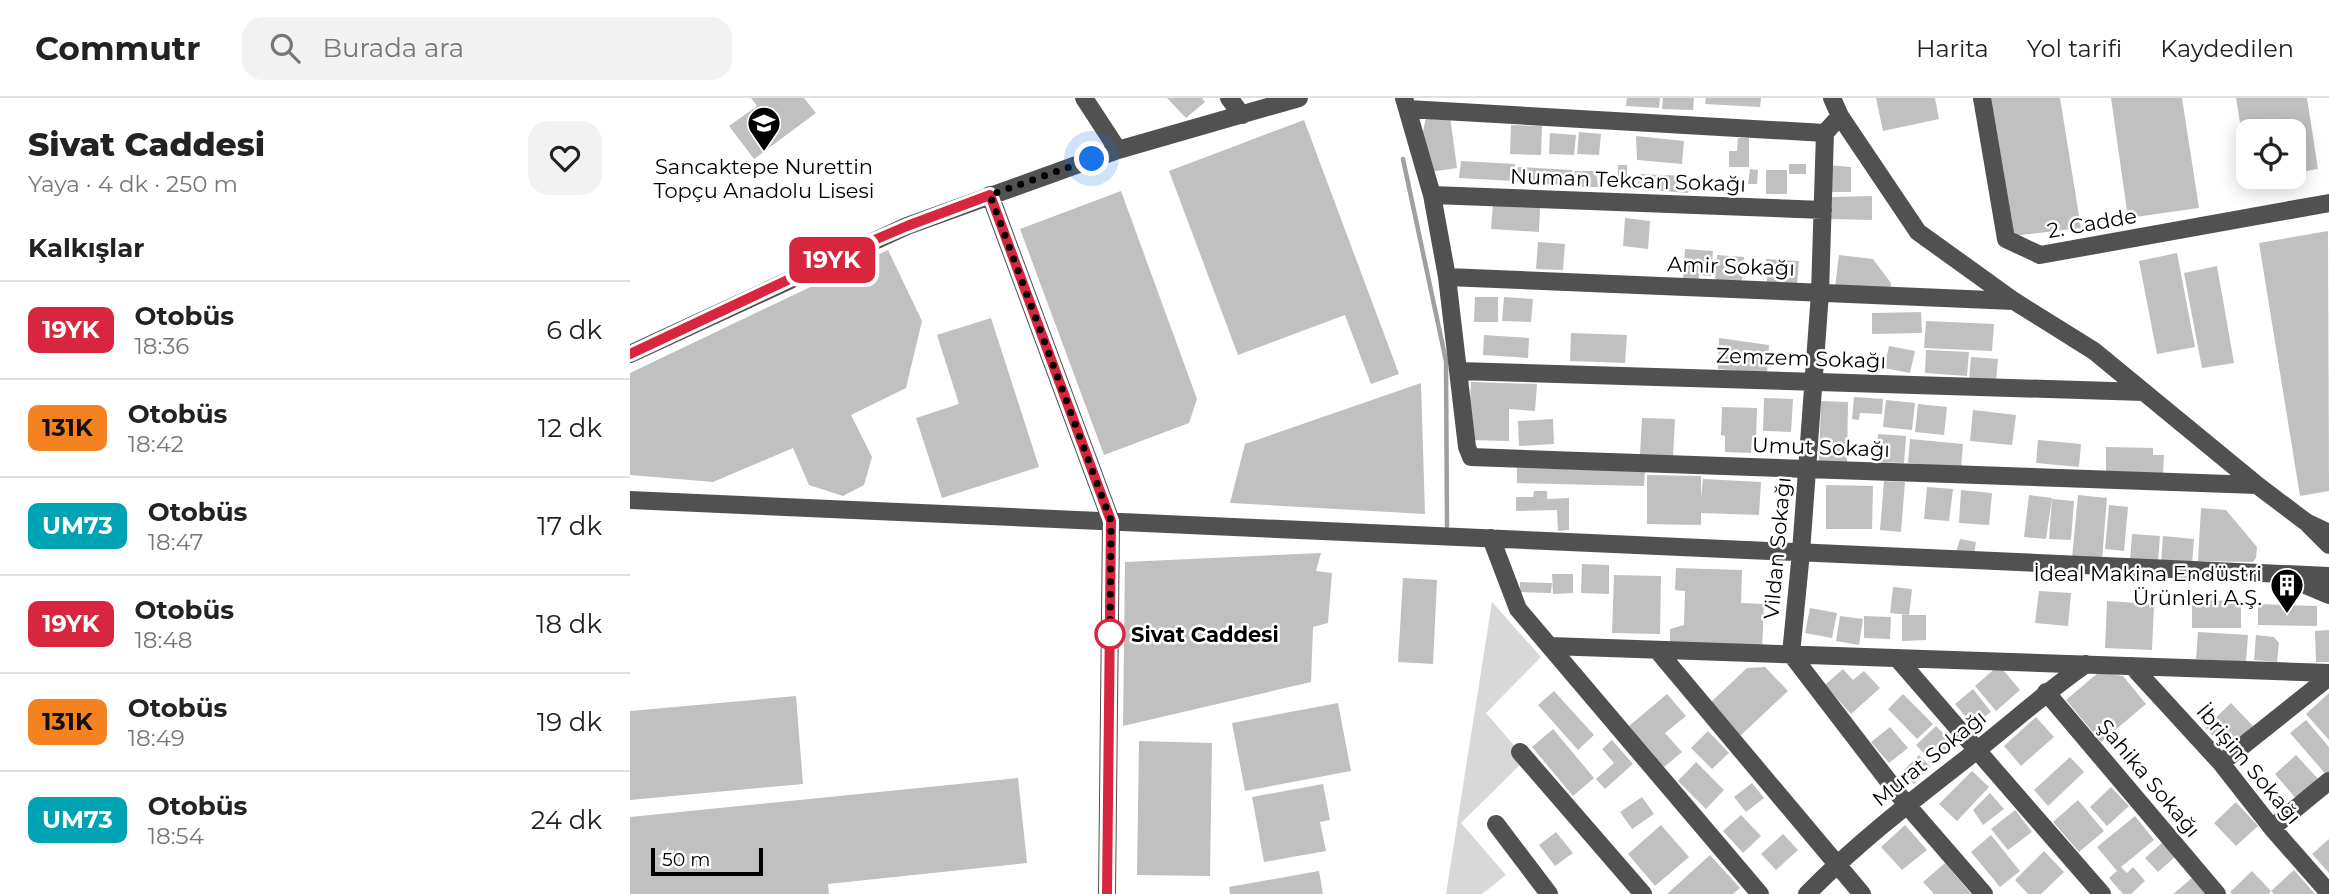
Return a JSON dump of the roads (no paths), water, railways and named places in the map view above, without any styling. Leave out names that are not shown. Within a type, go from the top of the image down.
[{"type":"street","points":[[1084,98],[1118,149]]},
{"type":"street","points":[[1229,98],[1242,115]]},
{"type":"street","points":[[630,354],[907,226],[1118,149],[1299,98]]},
{"type":"street","points":[[1832,98],[1840,116],[1918,232],[2014,301],[2094,351],[2306,522],[2329,545]]},
{"type":"street","name":"2. Cadde","points":[[1982,98],[2006,239],[2040,255],[2329,203]]},
{"type":"street","points":[[1458,371],[1447,277],[1432,195],[1406,104],[1825,134],[1840,116]]},
{"type":"street","name":"Vildan Sokağı","points":[[1791,654],[1820,293],[1825,134]]},
{"type":"street","points":[[990,195],[1111,521],[1107,894]]},
{"type":"street","name":"Numan Tekcan Sokağı","points":[[1432,195],[1822,210]]},
{"type":"street","name":"Amir Sokağı","points":[[1447,277],[2014,301]]},
{"type":"street","name":"Zemzem Sokağı","points":[[1458,371],[2144,392]]},
{"type":"street","name":"Umut Sokağı","points":[[1458,371],[1467,447],[1471,457],[2257,485]]},
{"type":"street","points":[[630,500],[2329,576]]},
{"type":"street","points":[[2306,522],[2329,533]]},
{"type":"street","points":[[1490,538],[1518,609],[1760,894]]},
{"type":"street","points":[[2278,573],[2329,595]]},
{"type":"street","points":[[1550,646],[2329,675]]},
{"type":"street","points":[[1657,650],[1862,894]]},
{"type":"street","points":[[1791,654],[1906,804],[1983,894]]},
{"type":"street","points":[[1897,658],[2102,894]]},
{"type":"street","name":"Murat Sokağı","points":[[1807,894],[1836,864],[1906,804],[2046,692],[2086,664]]},
{"type":"street","name":"İbrişim Sokağı","points":[[2132,666],[2221,763],[2329,894]]},
{"type":"street","points":[[2221,763],[2329,675]]},
{"type":"street","name":"Şahika Sokağı","points":[[2046,692],[2217,894]]},
{"type":"street","points":[[1520,752],[1643,894]]},
{"type":"street","points":[[2272,828],[2329,781]]},
{"type":"street","points":[[1496,824],[1549,894]]},
{"type":"waterway","points":[[1403,159],[1446,361],[1447,526]]},
{"type":"place","name":"Sancaktepe Nurettin Topçu Anadolu Lisesi","points":[[764,153]]},
{"type":"place","name":"İdeal Makina Endüstri Ürünleri A.Ş.","points":[[2287,615]]},
{"type":"place","name":"Sivat Caddesi","points":[[1110,634]]}]
